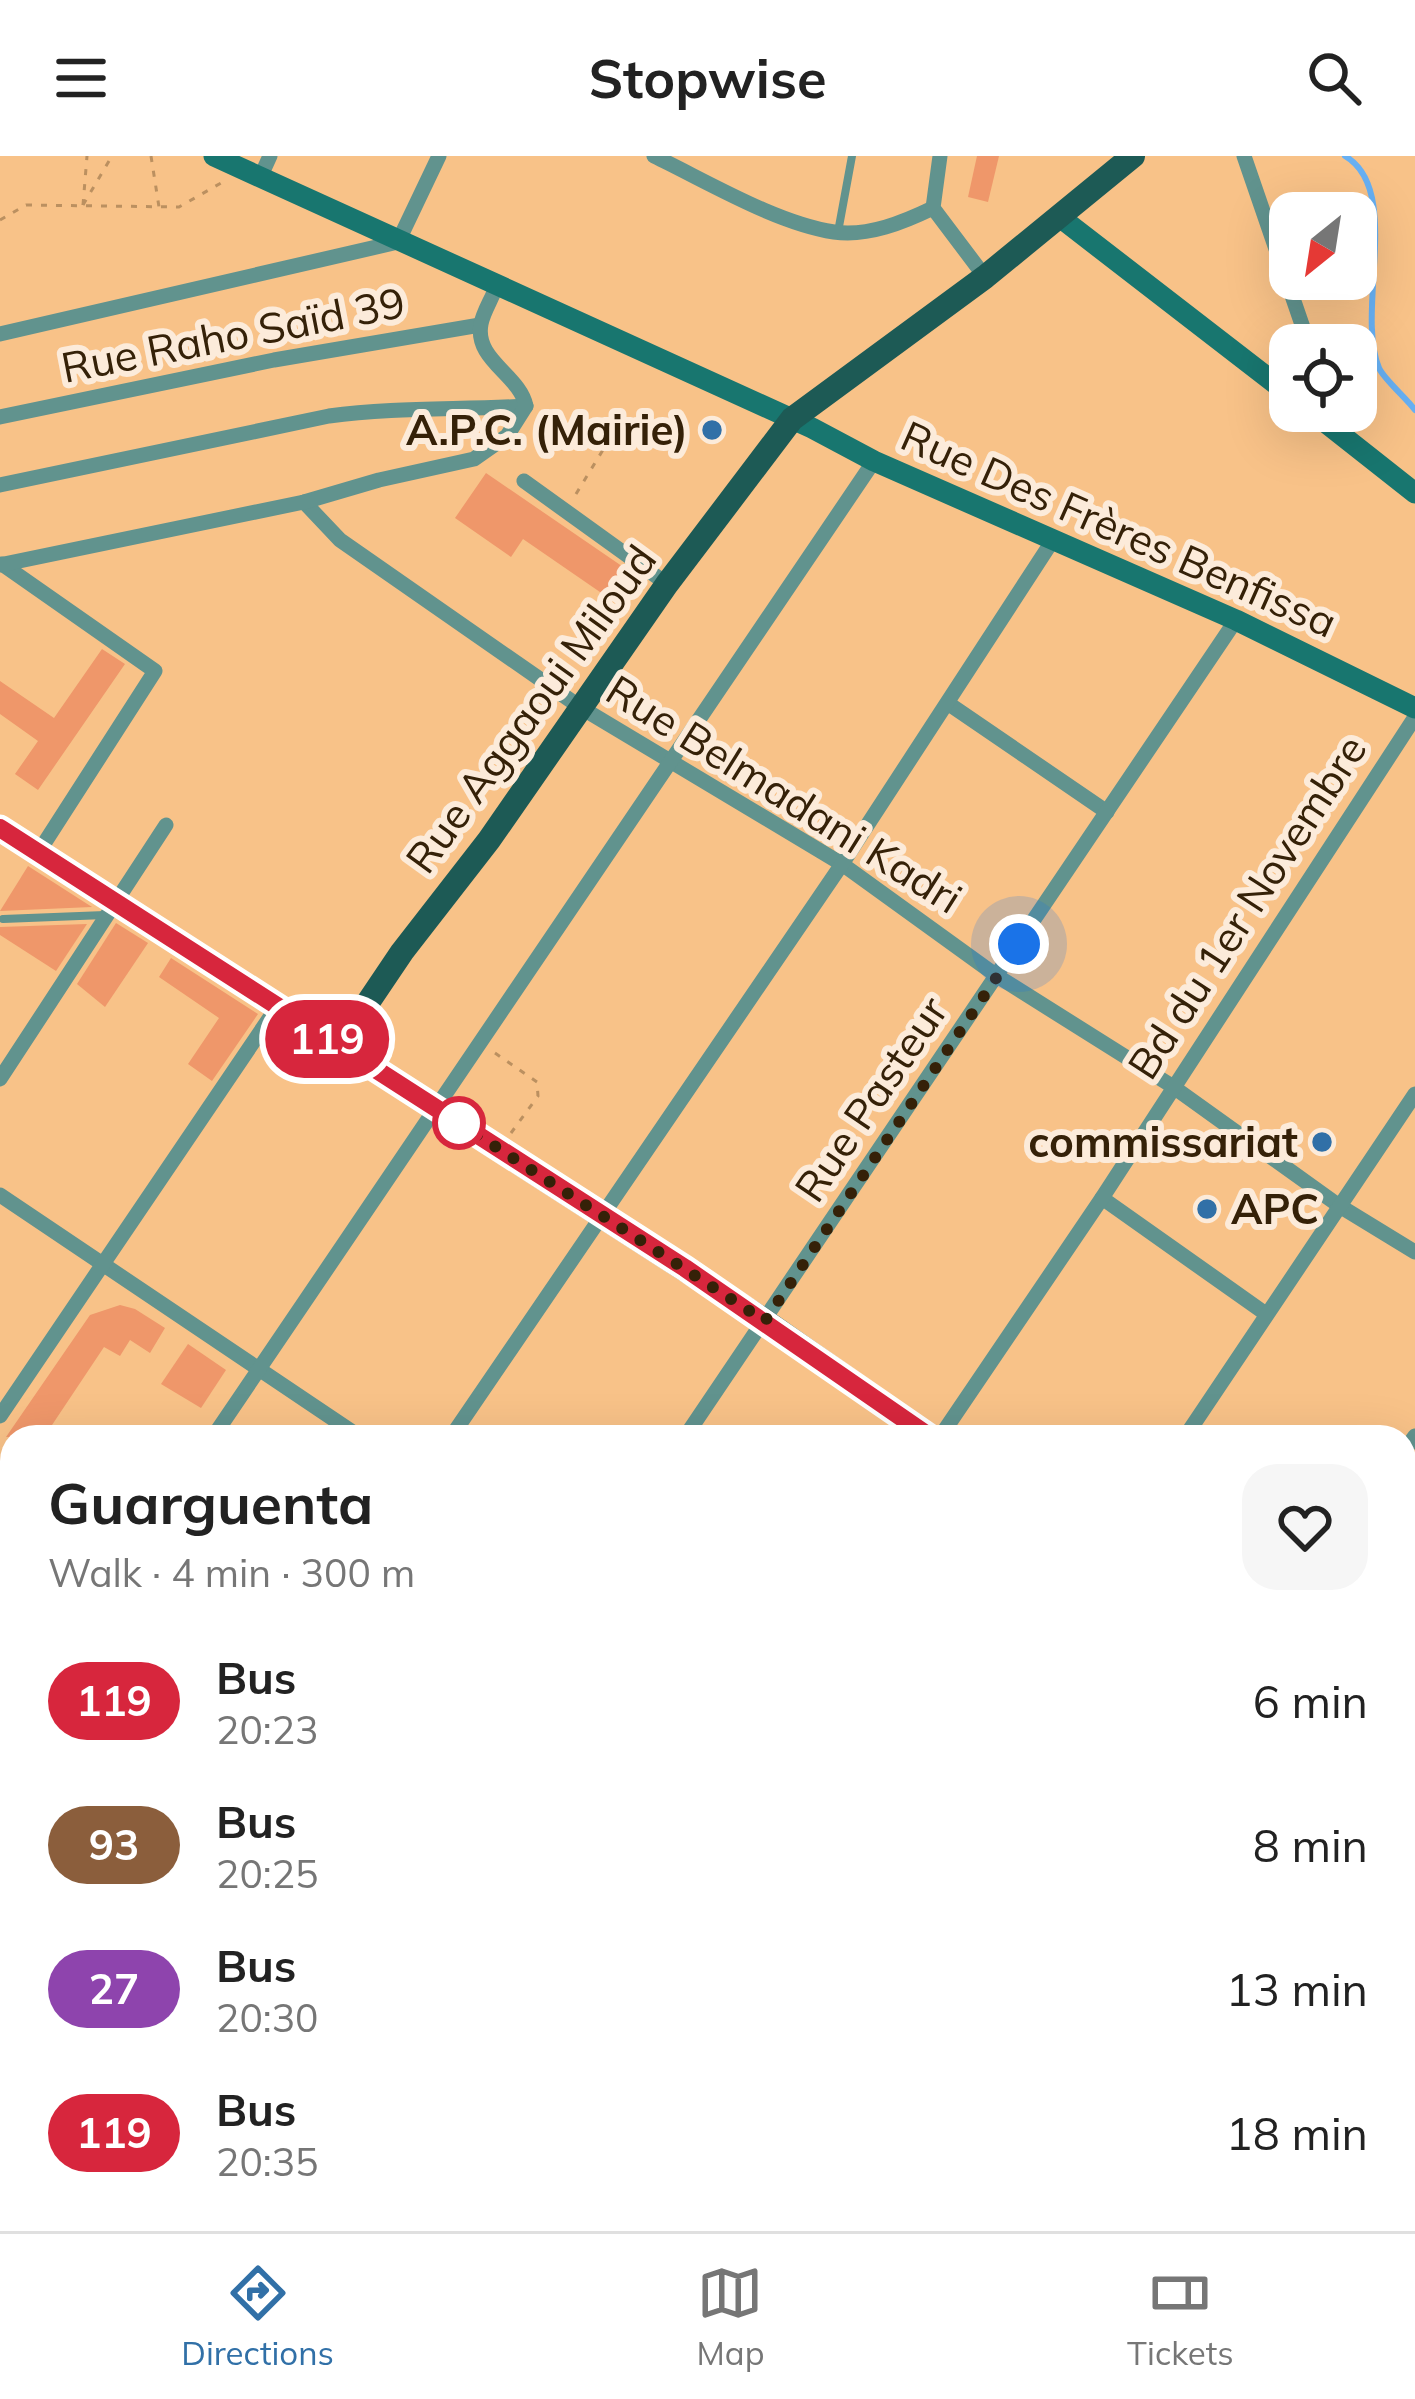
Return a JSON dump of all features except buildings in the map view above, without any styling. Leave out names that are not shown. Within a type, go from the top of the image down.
[{"type":"main road","name":"Rue Des Frères Benfissa","points":[[214,156],[792,419],[874,461],[1236,620],[1415,712]]},
{"type":"main road","name":"Rue Aggaoui Miloud","points":[[338,1047],[667,584],[792,419],[986,277],[1133,156]]},
{"type":"main road","points":[[1060,218],[1269,379]]},
{"type":"main road","points":[[1338,432],[1415,493]]},
{"type":"main road","points":[[0,828],[112,908],[278,1007],[924,1425]]},
{"type":"street","points":[[252,174],[270,156]]},
{"type":"street","points":[[0,334],[398,242],[439,156]]},
{"type":"street","points":[[654,156],[752,202],[838,233],[894,225],[933,208]]},
{"type":"street","points":[[940,156],[933,208],[986,277]]},
{"type":"street","points":[[1244,156],[1302,324]]},
{"type":"street","points":[[1,564],[304,502],[379,479],[474,459],[506,436],[526,406],[523,392],[491,359],[482,341],[480,325],[496,287]]},
{"type":"street","name":"Rue Raho Saïd 39","points":[[0,417],[274,360],[480,325]]},
{"type":"street","points":[[0,484],[329,416],[379,409],[526,406]]},
{"type":"street","points":[[221,1425],[874,461]]},
{"type":"street","points":[[524,481],[667,584]]},
{"type":"street","name":"Rue Belmadani Kadri","points":[[304,502],[340,540],[580,707],[842,865],[997,976],[1172,1086],[1338,1205],[1415,1252]]},
{"type":"street","points":[[459,1425],[842,865],[1053,540]]},
{"type":"street","points":[[1,564],[155,671],[38,854]]},
{"type":"street","name":"Rue Pasteur","points":[[694,1425],[1236,620]]},
{"type":"street","points":[[949,704],[1107,812]]},
{"type":"street","name":"Bd du 1er Novembre","points":[[944,1425],[1102,1198],[1415,712]]},
{"type":"street","points":[[0,1079],[166,825]]},
{"type":"street","points":[[0,1415],[278,1007]]},
{"type":"street","points":[[1193,1425],[1415,1094]]},
{"type":"street","points":[[0,1195],[342,1425]]},
{"type":"street","points":[[1102,1198],[1266,1315]]},
{"type":"lane","points":[[838,233],[852,156]]},
{"type":"lane","points":[[3,920],[112,908]]},
{"type":"path","points":[[82,207],[87,156]]},
{"type":"path","points":[[82,207],[112,156]]},
{"type":"path","points":[[151,156],[159,209]]},
{"type":"path","points":[[0,220],[26,205],[179,207],[252,174]]},
{"type":"path","points":[[566,512],[608,440]]},
{"type":"path","points":[[479,1042],[537,1082],[538,1096],[500,1149]]},
{"type":"waterway","points":[[1345,156],[1362,172],[1371,195],[1375,223],[1373,344],[1379,368],[1415,410]]},
{"type":"bus line","name":"119","points":[[0,828],[685,1268],[913,1425]]},
{"type":"place","name":"A.P.C. (Mairie)","points":[[712,430]]},
{"type":"place","name":"commissariat","points":[[1322,1142]]},
{"type":"place","name":"APC","points":[[1207,1209]]},
{"type":"route","points":[[459,1123],[765,1321],[1019,944]]}]
